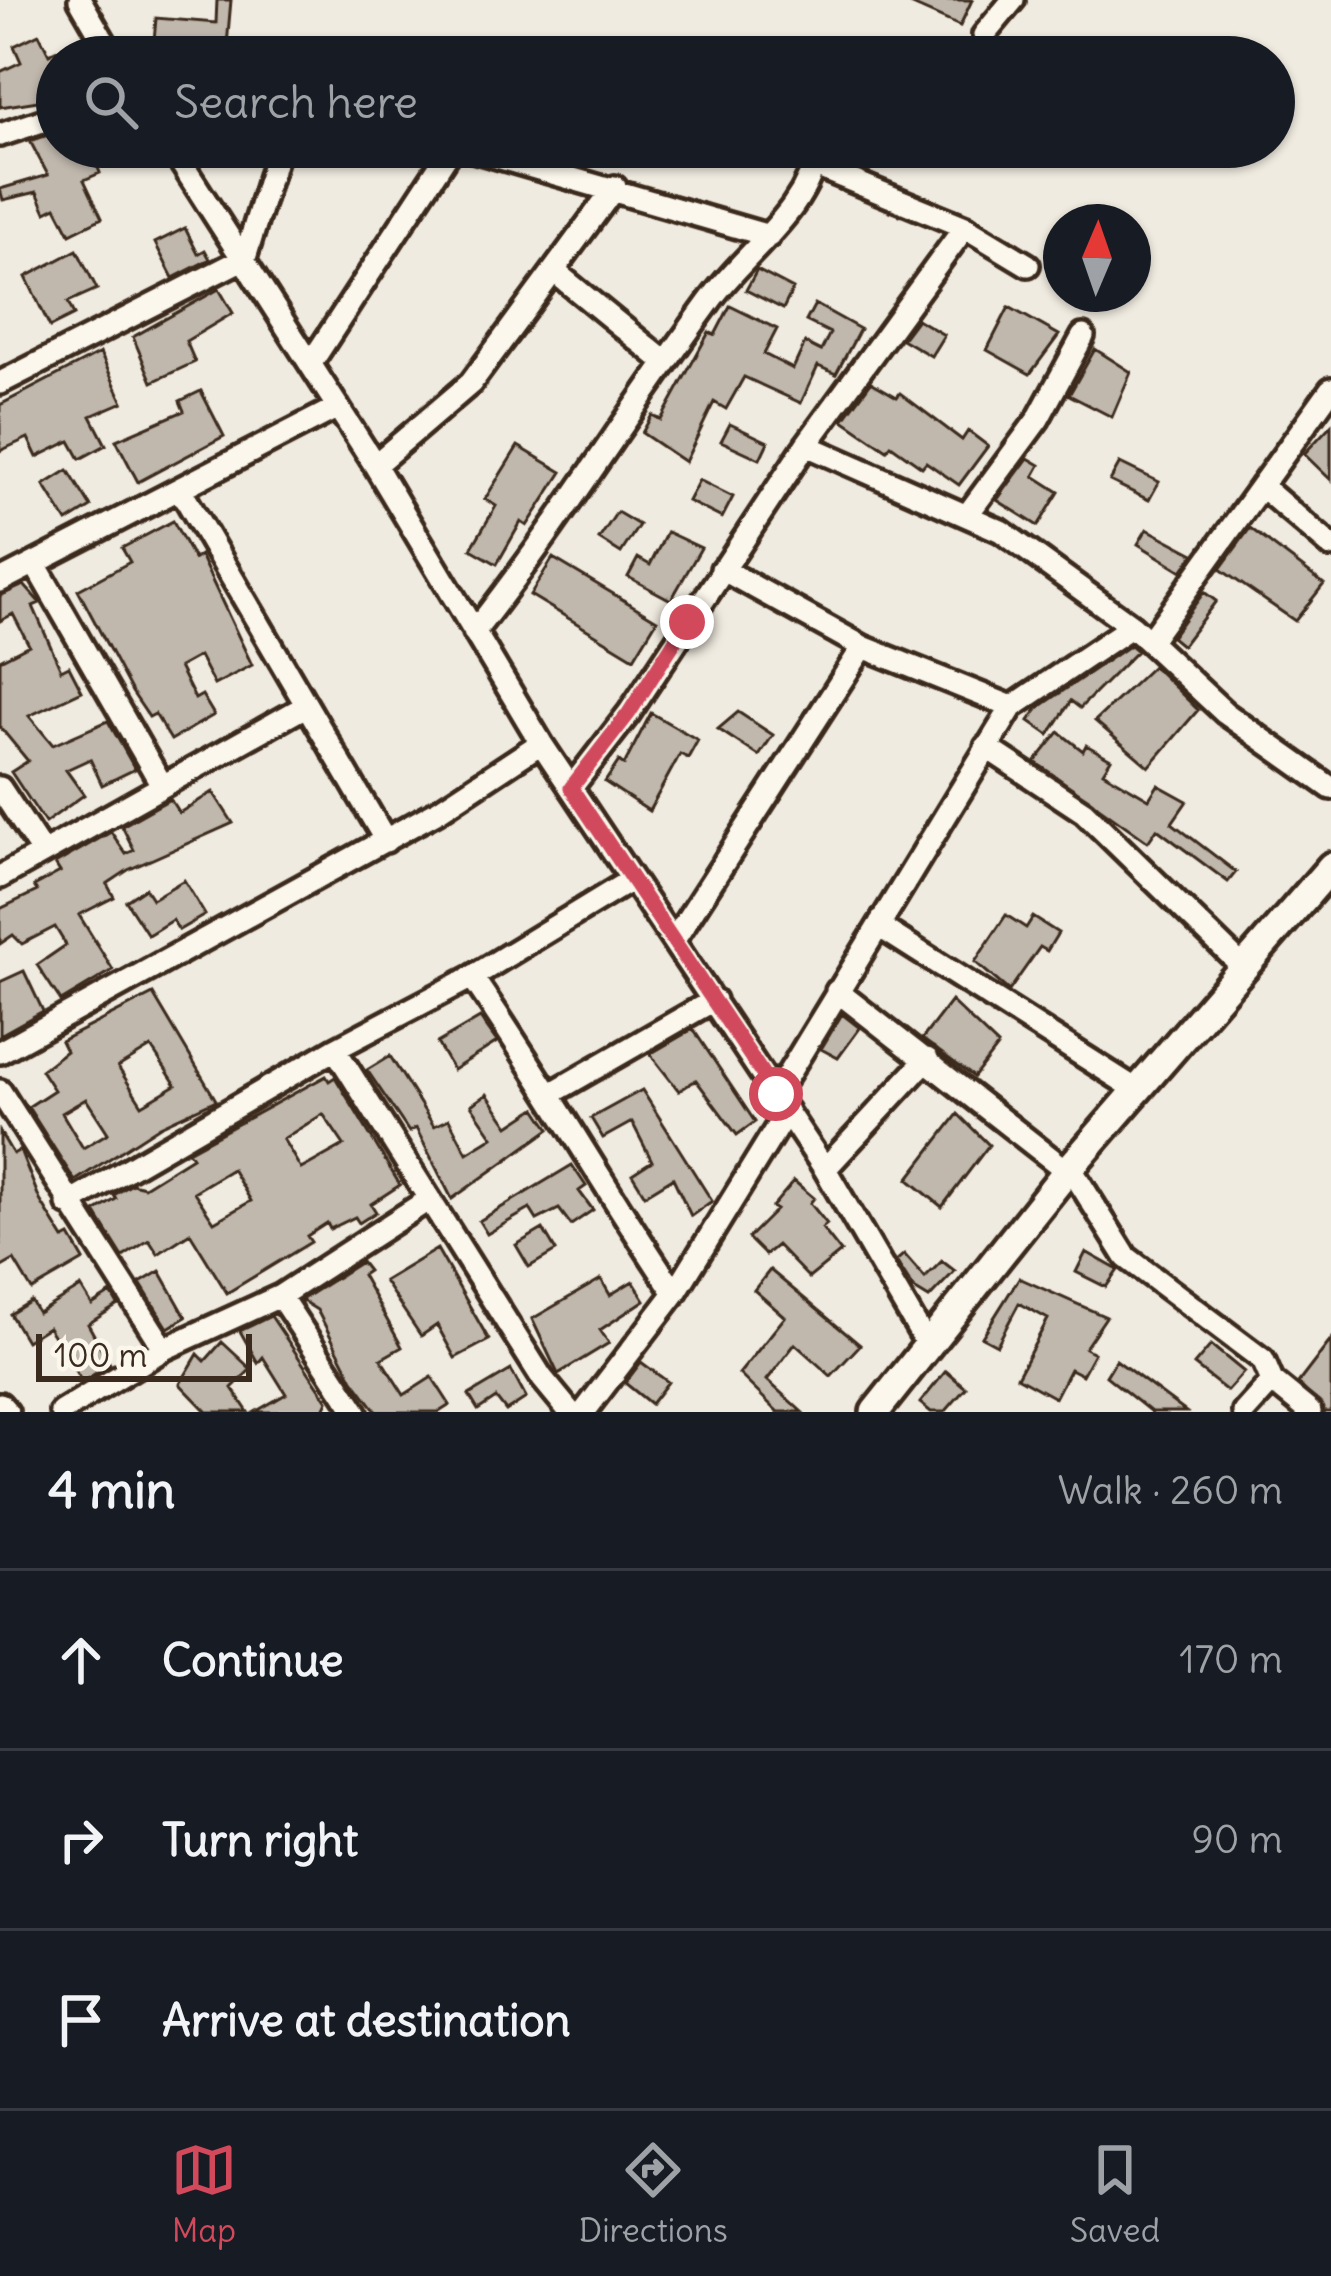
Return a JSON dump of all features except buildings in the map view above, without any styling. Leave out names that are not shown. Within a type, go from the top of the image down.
[{"type":"main road","points":[[875,1412],[1068,1169],[1331,867]]},
{"type":"street","points":[[984,35],[1013,0]]},
{"type":"street","points":[[85,9],[101,36]]},
{"type":"street","points":[[0,135],[36,123]]},
{"type":"street","points":[[185,168],[375,465],[541,743],[825,1169],[928,1346]]},
{"type":"street","points":[[0,383],[245,258],[273,168]]},
{"type":"street","points":[[311,363],[438,168]]},
{"type":"street","points":[[540,168],[769,236]]},
{"type":"street","points":[[474,632],[534,556],[716,292],[769,236],[810,168]]},
{"type":"street","points":[[842,168],[965,227],[1028,265]]},
{"type":"street","points":[[375,465],[471,383],[614,188]]},
{"type":"street","points":[[571,788],[629,713],[806,445],[965,227]]},
{"type":"street","points":[[555,272],[665,362]]},
{"type":"street","points":[[968,514],[1038,419],[1083,336]]},
{"type":"street","points":[[584,1412],[675,1294],[837,991],[1012,707],[1141,634],[1261,486],[1331,389]]},
{"type":"street","points":[[0,581],[338,407]]},
{"type":"street","points":[[806,445],[968,514],[1141,634],[1225,712],[1331,788]]},
{"type":"street","points":[[1261,486],[1331,546]]},
{"type":"street","points":[[180,489],[386,841]]},
{"type":"street","points":[[35,564],[162,784]]},
{"type":"street","points":[[722,569],[863,646],[1012,707]]},
{"type":"street","points":[[674,940],[863,646]]},
{"type":"street","points":[[0,877],[304,707]]},
{"type":"street","points":[[0,1052],[386,841],[541,743]]},
{"type":"street","points":[[986,747],[1084,812],[1242,966]]},
{"type":"street","points":[[0,788],[42,852]]},
{"type":"street","points":[[68,1204],[335,1049],[472,977],[631,880]]},
{"type":"street","points":[[880,927],[1137,1090]]},
{"type":"street","points":[[472,977],[552,1093],[582,1153],[675,1294]]},
{"type":"street","points":[[837,991],[1068,1169],[1126,1257],[1263,1360],[1272,1381],[1310,1412]]},
{"type":"street","points":[[552,1093],[714,1000]]},
{"type":"street","points":[[335,1049],[542,1378],[570,1412]]},
{"type":"street","points":[[825,1169],[927,1059]]},
{"type":"street","points":[[0,1091],[164,1348]]},
{"type":"street","points":[[61,1412],[164,1348],[280,1296],[428,1200]]},
{"type":"street","points":[[280,1296],[356,1412]]},
{"type":"street","points":[[1244,1412],[1272,1381]]},
{"type":"street","points":[[0,1404],[7,1412]]},
{"type":"route","points":[[687,622],[629,713],[571,788],[776,1094]]}]
